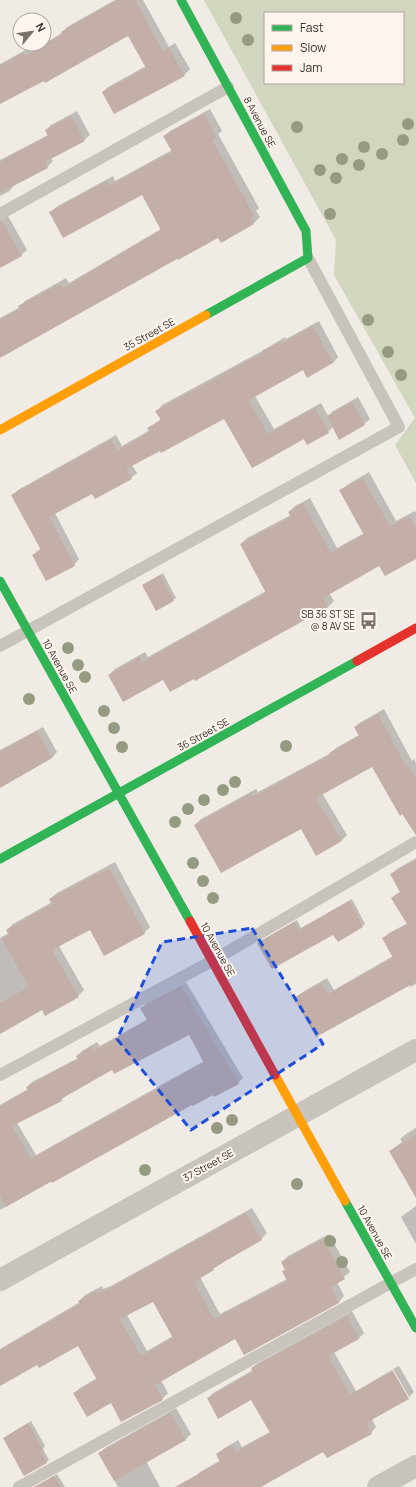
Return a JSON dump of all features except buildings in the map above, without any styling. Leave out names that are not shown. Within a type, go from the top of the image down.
[{"type":"street","name":"8 Avenue SE","points":[[181,0],[306,231],[308,258]]},
{"type":"street","name":"35 Street SE","points":[[0,430],[308,258]]},
{"type":"street","name":"10 Avenue SE","points":[[0,581],[416,1328]]},
{"type":"street","name":"36 Street SE","points":[[0,859],[416,628]]},
{"type":"street","name":"37 Street SE","points":[[0,1280],[416,1050]]},
{"type":"street","points":[[378,1487],[416,1466]]},
{"type":"lane","points":[[0,214],[228,87]]},
{"type":"lane","points":[[0,646],[399,427],[308,258]]},
{"type":"lane","points":[[0,1075],[212,962],[416,842]]},
{"type":"lane","points":[[19,1487],[416,1269]]},
{"type":"highlighted area","points":[[252,928],[323,1044],[191,1130],[117,1039],[162,942]]},
{"type":"green space","points":[[204,0],[416,0],[416,483],[395,445],[415,418],[334,275],[336,240]]},
{"type":"traffic: fast","points":[[181,0],[306,231],[308,258],[206,315]]},
{"type":"traffic: fast","points":[[0,581],[190,921]]},
{"type":"traffic: fast","points":[[0,859],[357,661]]},
{"type":"traffic: fast","points":[[345,1201],[416,1328]]},
{"type":"traffic: slow","points":[[0,430],[206,315]]},
{"type":"traffic: slow","points":[[275,1075],[345,1201]]},
{"type":"traffic: jam","points":[[357,661],[416,628]]},
{"type":"traffic: jam","points":[[190,921],[275,1075]]},
{"type":"place","name":"SB 36 ST SE @ 8 AV SE","points":[[368,620]]}]
